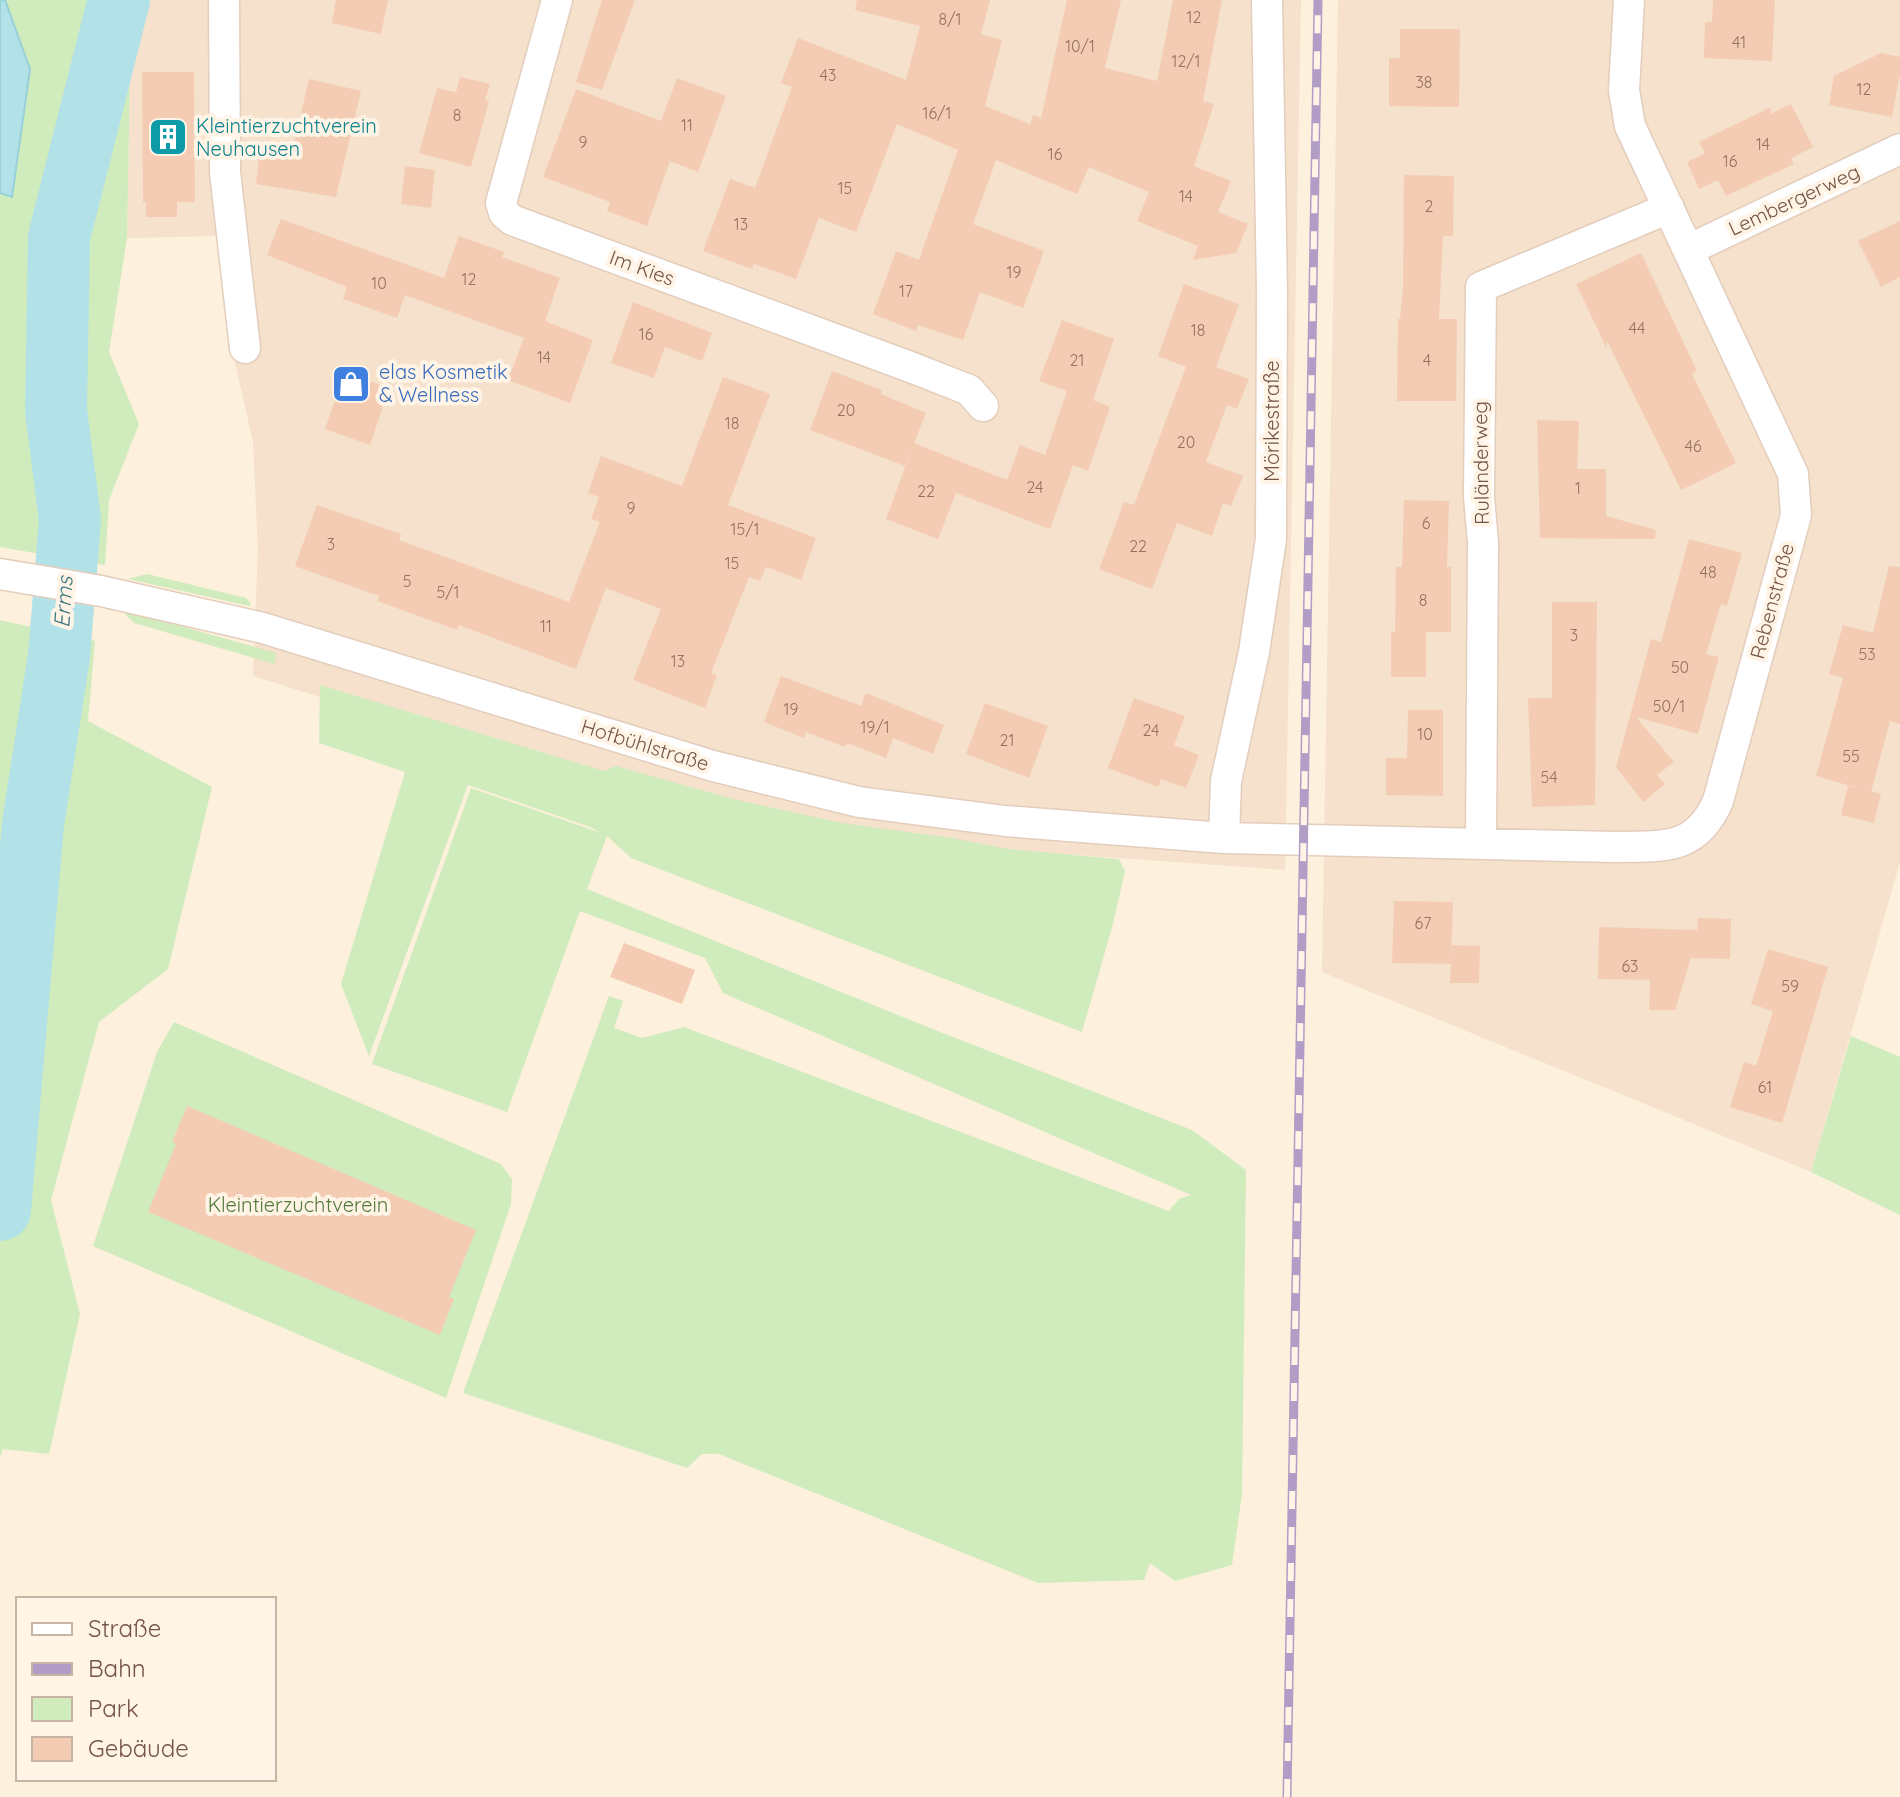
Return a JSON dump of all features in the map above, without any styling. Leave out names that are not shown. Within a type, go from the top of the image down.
[{"type":"street","points":[[224,0],[225,172],[245,348]]},
{"type":"street","name":"Im Kies","points":[[557,0],[501,203],[504,213],[512,220],[969,390],[983,406]]},
{"type":"street","name":"Mörikestraße","points":[[1224,838],[1226,781],[1254,652],[1271,539],[1272,292],[1267,0]]},
{"type":"street","name":"Rebenstraße","points":[[1304,839],[1668,846],[1699,832],[1718,801],[1796,515],[1793,474],[1630,126],[1624,90],[1629,0]]},
{"type":"street","name":"Lembergerweg","points":[[1688,250],[1900,149]]},
{"type":"street","name":"Ruländerweg","points":[[1481,843],[1481,287],[1669,208]]},
{"type":"street","name":"Hofbühlstraße","points":[[0,574],[101,591],[263,628],[713,766],[859,802],[1005,821],[1224,838],[1304,839]]},
{"type":"shaded area","points":[[140,0],[1301,0],[1285,870],[747,831],[253,676],[258,550],[253,442],[232,349],[218,236],[127,238],[131,23]]},
{"type":"shaded area","points":[[1338,0],[1900,0],[1900,862],[1811,1172],[1322,972]]},
{"type":"green space","points":[[5,0],[140,0],[131,23],[127,238],[109,352],[139,424],[109,500],[105,565],[0,547],[0,193],[11,196],[30,69]]},
{"type":"green space","points":[[147,574],[246,598],[251,604],[128,579]]},
{"type":"green space","points":[[120,609],[276,653],[275,664],[134,623]]},
{"type":"green space","points":[[0,620],[95,641],[88,721],[212,787],[168,969],[99,1022],[51,1200],[80,1314],[49,1454],[3,1449],[0,1457]]},
{"type":"green space","points":[[320,685],[604,771],[616,766],[733,799],[842,823],[1008,849],[1119,859],[1125,871],[1082,1032],[631,858],[607,836],[587,889],[1192,1130],[1246,1170],[1242,1494],[1232,1565],[1175,1581],[1150,1563],[1144,1580],[1038,1583],[719,1454],[702,1454],[687,1468],[463,1393],[609,996],[623,1001],[614,1028],[642,1038],[684,1027],[1169,1211],[1179,1199],[1191,1195],[723,993],[705,958],[580,911],[507,1112],[372,1064],[471,788],[601,833],[468,785],[369,1056],[341,984],[405,772],[319,743]]},
{"type":"green space","name":"Kleintierzuchtverein","points":[[174,1022],[501,1164],[512,1179],[511,1204],[446,1398],[93,1246],[157,1052]]},
{"type":"green space","points":[[1851,1036],[1900,1057],[1900,1215],[1811,1172]]},
{"type":"water","points":[[0,0],[5,0],[30,69],[12,197],[0,193]]},
{"type":"building","points":[[336,0],[388,0],[381,34],[332,23]]},
{"type":"building","points":[[602,0],[635,0],[602,90],[576,82]]},
{"type":"building","points":[[857,0],[990,0],[981,34],[1002,40],[985,106],[1030,124],[1033,115],[1041,118],[1067,0],[1121,0],[1105,68],[1157,81],[1173,0],[1222,0],[1203,101],[1214,104],[1194,166],[1231,181],[1218,212],[1248,224],[1236,253],[1193,260],[1198,246],[1137,221],[1149,192],[1089,167],[1077,194],[996,160],[973,224],[1044,251],[1023,308],[980,292],[963,340],[918,325],[916,331],[873,314],[896,251],[919,260],[958,150],[897,124],[856,232],[819,218],[796,279],[754,264],[752,269],[703,251],[730,179],[755,188],[792,87],[781,83],[798,38],[906,80],[920,26],[855,10]]},
{"type":"building","points":[[1713,0],[1775,0],[1772,61],[1704,58],[1705,22],[1712,22]]},
{"type":"building","points":[[1400,29],[1460,29],[1459,107],[1389,106],[1389,58],[1400,58]]},
{"type":"building","points":[[1881,53],[1900,57],[1892,117],[1829,105],[1834,76]]},
{"type":"building","name":"Kleintierzuchtverein Neuhausen","points":[[142,72],[194,72],[195,202],[177,202],[177,217],[146,217],[146,202],[143,202]]},
{"type":"building","points":[[460,77],[490,84],[485,100],[489,101],[471,167],[419,153],[437,88],[456,92]]},
{"type":"building","points":[[677,78],[726,96],[698,172],[670,161],[647,226],[607,211],[610,202],[543,177],[576,89],[661,121]]},
{"type":"building","points":[[309,79],[361,91],[336,197],[256,184],[260,148],[292,152]]},
{"type":"building","points":[[1791,104],[1813,147],[1791,158],[1794,164],[1726,196],[1718,180],[1699,189],[1687,162],[1705,153],[1699,142],[1771,107],[1770,114]]},
{"type":"building","points":[[405,166],[435,170],[431,208],[401,204]]},
{"type":"building","points":[[1404,175],[1454,176],[1453,236],[1443,236],[1439,319],[1457,319],[1456,401],[1397,401],[1398,319],[1403,287]]},
{"type":"building","points":[[281,219],[444,278],[459,236],[504,252],[502,257],[560,278],[545,321],[593,340],[570,403],[508,380],[524,338],[405,295],[397,318],[343,299],[347,287],[267,255]]},
{"type":"building","points":[[1900,221],[1900,277],[1881,287],[1858,241]]},
{"type":"building","points":[[1641,253],[1697,371],[1692,374],[1736,463],[1681,490],[1576,284]]},
{"type":"building","points":[[1184,284],[1239,304],[1216,367],[1249,379],[1237,409],[1227,405],[1206,462],[1243,476],[1231,506],[1223,503],[1212,536],[1177,523],[1152,589],[1099,569],[1124,502],[1134,505],[1186,367],[1158,356]]},
{"type":"building","points":[[633,302],[712,333],[702,361],[665,347],[654,378],[611,363]]},
{"type":"building","points":[[1062,320],[1114,339],[1093,400],[1110,407],[1088,471],[1073,465],[1050,529],[956,493],[938,539],[886,519],[914,443],[1007,480],[1020,445],[1045,455],[1067,391],[1039,381]]},
{"type":"building","points":[[832,371],[882,390],[881,394],[926,413],[905,466],[810,430]]},
{"type":"building","points":[[345,372],[389,388],[370,445],[325,429]]},
{"type":"building","points":[[723,377],[770,394],[728,505],[816,538],[801,580],[766,567],[760,581],[749,577],[711,673],[717,675],[705,708],[633,680],[661,609],[606,588],[576,669],[459,625],[457,630],[377,601],[379,596],[295,566],[317,505],[401,534],[399,540],[569,602],[600,522],[591,519],[599,497],[588,493],[601,456],[682,486]]},
{"type":"building","points":[[1537,420],[1579,421],[1577,469],[1606,469],[1606,516],[1656,530],[1655,539],[1540,538]]},
{"type":"building","points":[[1404,500],[1449,501],[1447,567],[1451,567],[1451,632],[1426,632],[1426,677],[1391,677],[1391,632],[1395,632],[1396,567],[1402,567]]},
{"type":"building","points":[[1689,539],[1742,553],[1727,606],[1721,604],[1706,654],[1719,657],[1698,734],[1636,717],[1674,762],[1657,775],[1665,784],[1643,802],[1616,767],[1651,639],[1661,642]]},
{"type":"building","points":[[1889,566],[1900,567],[1900,724],[1890,721],[1871,792],[1816,776],[1843,678],[1829,674],[1843,625],[1873,633]]},
{"type":"building","points":[[1552,602],[1597,602],[1595,805],[1532,807],[1528,698],[1552,698]]},
{"type":"building","points":[[781,676],[861,706],[866,693],[944,725],[933,754],[893,738],[886,758],[806,732],[804,738],[764,722]]},
{"type":"building","points":[[1134,698],[1185,716],[1174,745],[1199,755],[1186,788],[1161,779],[1158,787],[1108,768]]},
{"type":"building","points":[[985,703],[1048,726],[1029,778],[966,754]]},
{"type":"building","points":[[1408,710],[1443,710],[1443,796],[1386,795],[1386,758],[1407,758]]},
{"type":"building","points":[[1848,786],[1881,794],[1874,823],[1841,815]]},
{"type":"building","points":[[1394,901],[1453,902],[1451,964],[1392,963]]},
{"type":"building","points":[[1698,918],[1731,919],[1730,959],[1691,958],[1675,1010],[1649,1010],[1650,980],[1598,979],[1599,927],[1697,930]]},
{"type":"building","points":[[624,943],[695,970],[682,1004],[610,977]]},
{"type":"building","points":[[1452,945],[1480,946],[1479,983],[1450,983]]},
{"type":"building","points":[[1768,949],[1828,967],[1782,1123],[1730,1107],[1744,1062],[1756,1066],[1773,1011],[1751,1004]]},
{"type":"building","points":[[187,1106],[476,1230],[449,1297],[454,1299],[440,1335],[148,1212],[176,1144],[172,1142]]},
{"type":"waterway","name":"Erms","points":[[0,1210],[33,824],[59,656],[70,520],[56,410],[59,237],[119,0]]},
{"type":"railway","points":[[1287,1797],[1318,0]]},
{"type":"place","name":"Kleintierzuchtverein Neuhausen","points":[[168,137]]},
{"type":"place","name":"elas Kosmetik & Wellness","points":[[351,384]]}]
